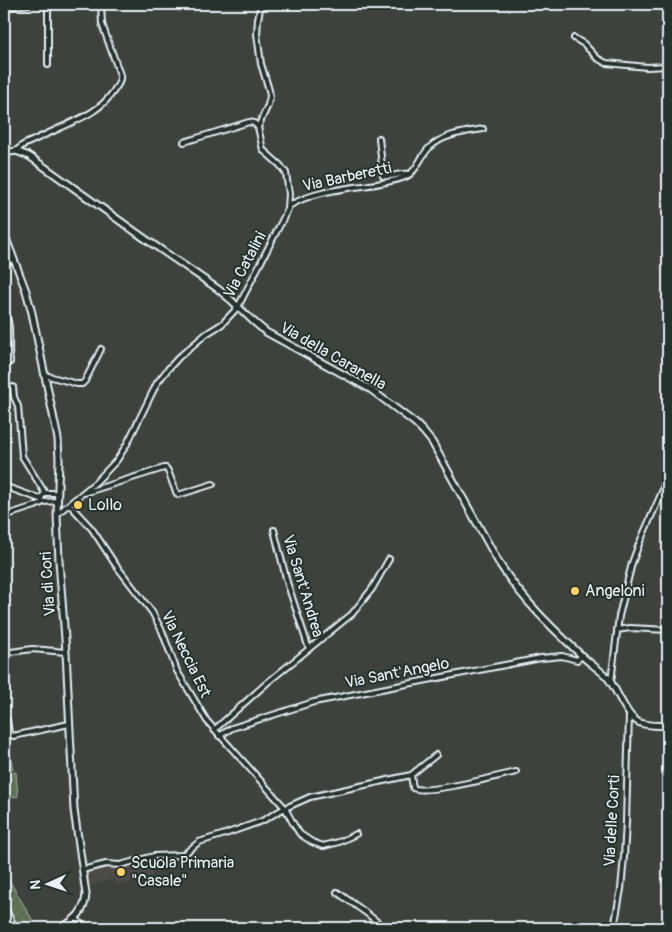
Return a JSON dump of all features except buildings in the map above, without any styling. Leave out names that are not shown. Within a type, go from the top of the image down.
[{"type":"main road","points":[[4,153],[16,151]]},
{"type":"main road","name":"Via della Caranella","points":[[16,151],[30,156],[218,289],[270,334],[367,387],[422,429],[432,442],[493,553],[510,579],[542,617],[582,656],[604,674],[611,682],[629,715]]},
{"type":"main road","name":"Via di Cori","points":[[4,233],[32,313],[58,436],[57,514],[59,572],[66,652],[75,820],[85,889],[82,911],[76,918]]},
{"type":"main road","points":[[629,715],[642,724],[668,726]]},
{"type":"main road","points":[[61,928],[76,918]]},
{"type":"street","points":[[4,8],[30,4]]},
{"type":"street","points":[[46,4],[48,8],[48,65]]},
{"type":"street","points":[[16,151],[24,145],[95,111],[107,101],[118,85],[120,75],[102,24],[101,4]]},
{"type":"street","points":[[184,142],[250,122],[258,127],[270,96],[260,62],[257,32],[261,4]]},
{"type":"street","points":[[332,4],[343,4]]},
{"type":"street","points":[[574,38],[584,44],[597,58],[608,64],[651,67],[668,66]]},
{"type":"street","name":"Via Catalini","points":[[57,514],[109,470],[119,458],[157,383],[166,371],[206,334],[222,324],[238,307],[283,221],[289,206],[289,191],[285,172],[282,167],[266,154],[258,127]]},
{"type":"street","name":"Via Barberetti","points":[[289,206],[297,201],[342,188],[404,178],[416,167],[428,149],[437,142],[457,134],[483,129]]},
{"type":"street","points":[[379,138],[383,176],[410,174]]},
{"type":"street","points":[[4,266],[13,258]]},
{"type":"street","points":[[4,311],[8,322],[10,362]]},
{"type":"street","points":[[45,375],[82,384],[101,349]]},
{"type":"street","points":[[4,356],[9,351]]},
{"type":"street","points":[[14,387],[14,398],[18,406],[22,456],[45,493]]},
{"type":"street","points":[[82,493],[164,468],[168,470],[178,495],[213,484]]},
{"type":"street","points":[[611,682],[617,630],[634,558],[662,492],[668,470]]},
{"type":"street","points":[[4,486],[42,500],[57,502]]},
{"type":"street","points":[[45,493],[58,493]]},
{"type":"street","points":[[4,516],[35,506],[42,500],[45,493]]},
{"type":"street","name":"Via Neccia Est","points":[[68,504],[92,529],[118,568],[152,612],[162,631],[179,674],[204,716],[214,730],[285,808],[300,834],[306,839],[323,846],[332,845],[356,834]]},
{"type":"street","name":"Via Sant'Andrea","points":[[274,530],[287,582],[309,649]]},
{"type":"street","name":"Via Sant'Andrea","points":[[214,730],[356,609],[372,589],[389,559]]},
{"type":"street","points":[[617,630],[630,628],[668,630]]},
{"type":"street","points":[[4,653],[37,649],[66,652]]},
{"type":"street","name":"Via Sant'Angelo","points":[[220,736],[230,729],[317,701],[544,657],[562,656],[577,660],[582,656]]},
{"type":"street","name":"Via delle Corti","points":[[614,928],[624,857],[629,715]]},
{"type":"street","points":[[4,718],[7,720],[9,734],[14,736],[69,724]]},
{"type":"street","points":[[82,870],[105,864],[120,865],[154,856],[183,855],[199,842],[268,818],[310,797],[411,774],[436,755]]},
{"type":"street","points":[[411,774],[413,788],[418,790],[443,787],[516,772]]},
{"type":"street","points":[[336,892],[385,928]]},
{"type":"street","points":[[4,906],[15,928]]},
{"type":"street","points":[[76,918],[82,928]]},
{"type":"shaded area","name":"Scuola Primaria \"Casale\"","points":[[155,860],[151,880],[117,885],[114,879],[89,885],[89,871],[107,866],[114,868]]},
{"type":"green space","points":[[8,739],[13,770],[4,771],[4,740]]},
{"type":"green space","points":[[16,772],[18,796],[4,799],[4,774]]},
{"type":"green space","points":[[4,871],[37,928],[17,928],[4,901]]},
{"type":"place","name":"Lollo","points":[[78,505]]},
{"type":"place","name":"Angeloni","points":[[575,591]]},
{"type":"place","name":"Scuola Primaria \"Casale\"","points":[[121,872]]}]
